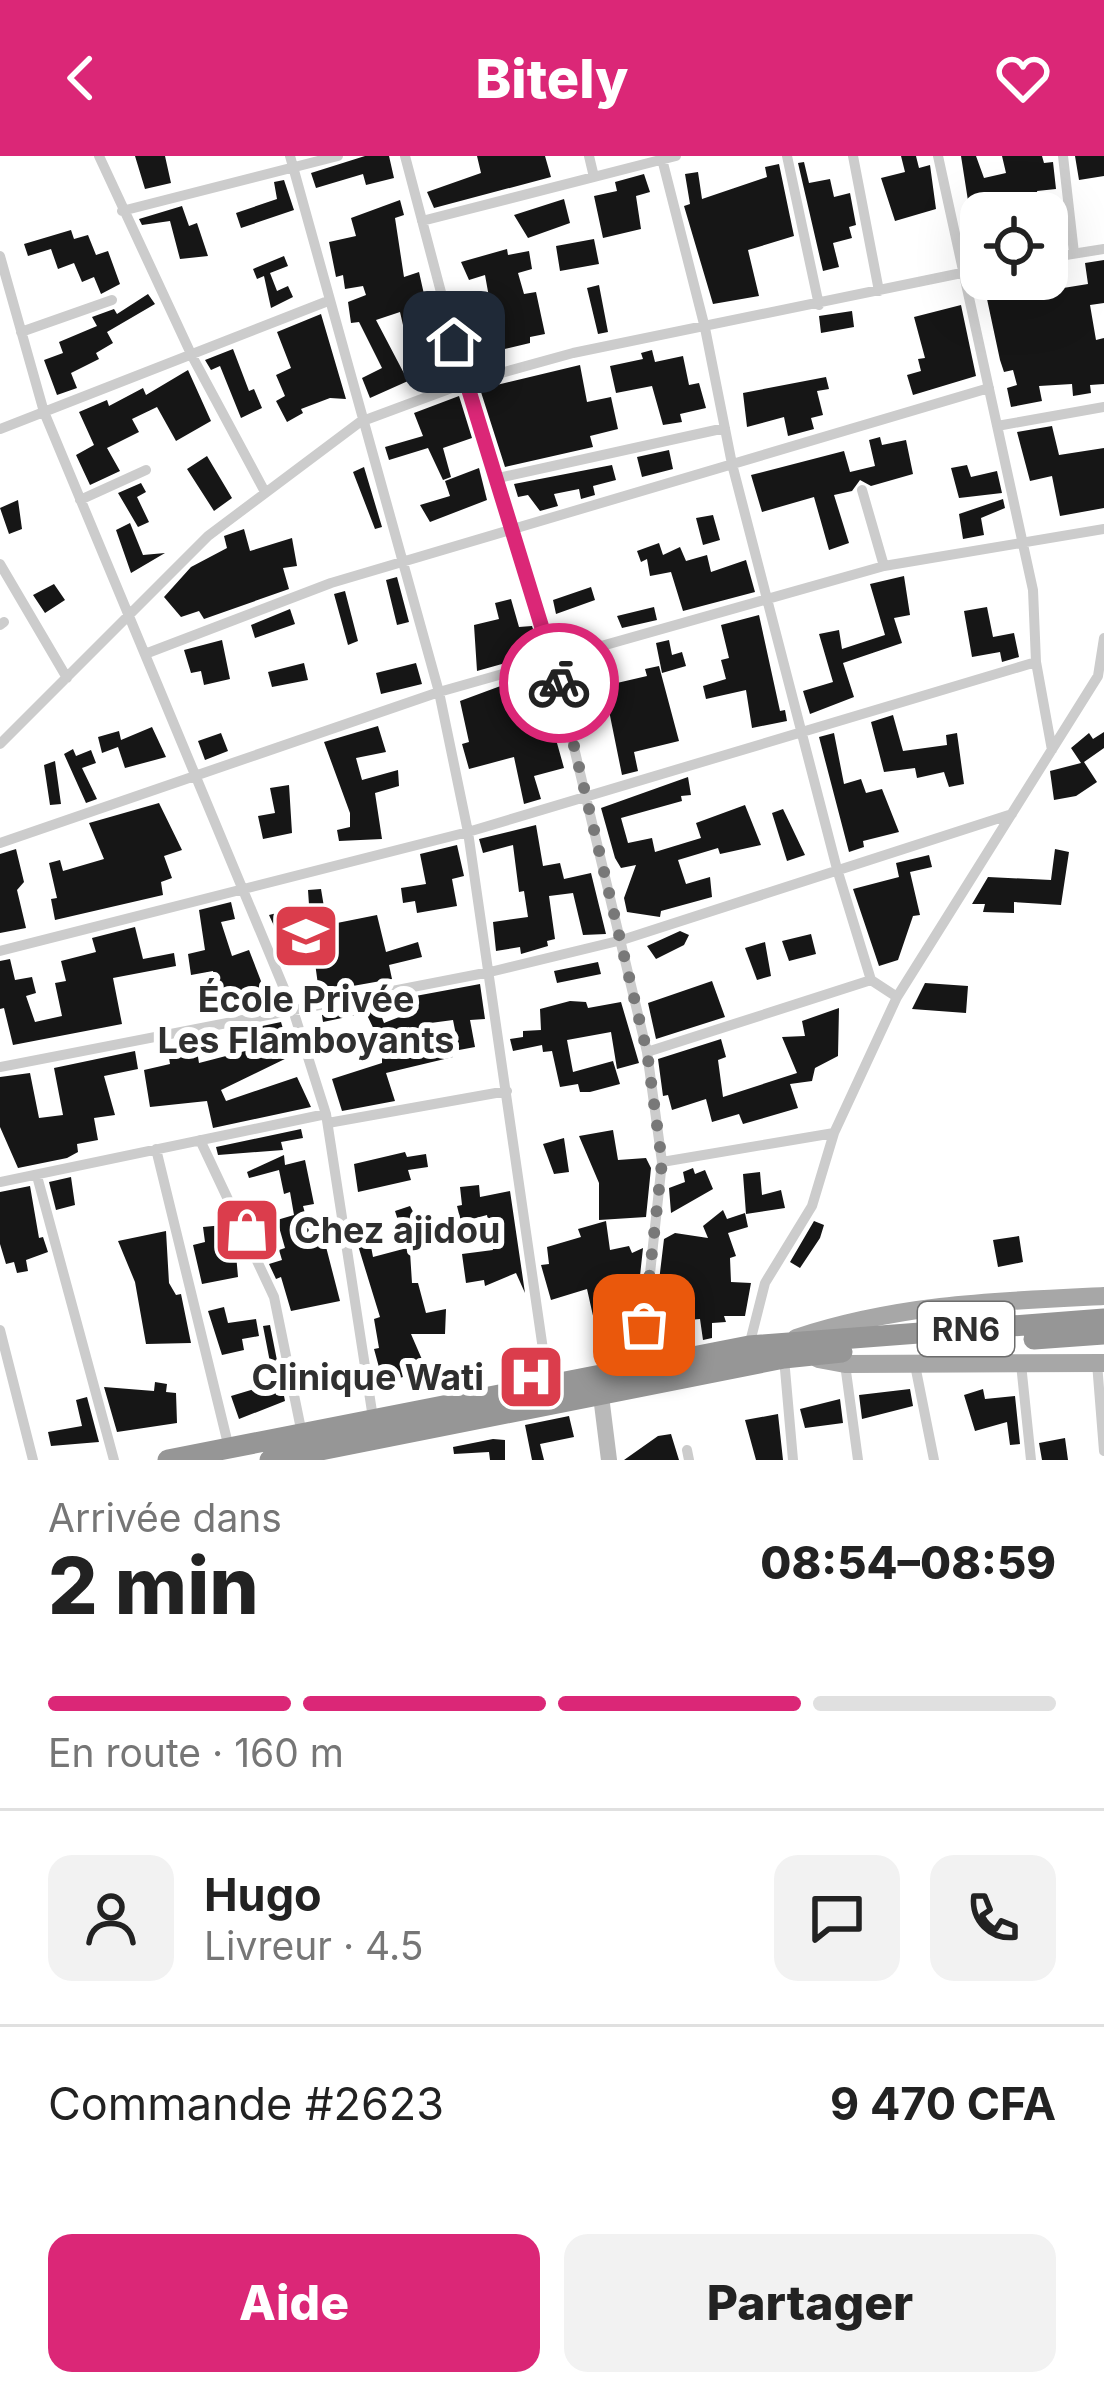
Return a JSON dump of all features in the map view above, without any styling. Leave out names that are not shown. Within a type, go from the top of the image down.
[{"type":"highway","name":"RN6","points":[[835,1352],[1104,1319]]},
{"type":"highway","name":"RN6","points":[[168,1460],[548,1384],[599,1384],[640,1366],[749,1346],[835,1352],[1104,1334]]},
{"type":"highway","name":"RN6","points":[[271,1460],[326,1455],[599,1384],[790,1352]]},
{"type":"main road","points":[[790,1352],[859,1317],[958,1301],[1104,1296]]},
{"type":"main road","points":[[835,1352],[915,1365],[1100,1363]]},
{"type":"street","points":[[98,156],[192,356],[265,492]]},
{"type":"street","points":[[122,212],[292,162],[338,156]]},
{"type":"street","points":[[405,156],[465,382],[553,660],[647,1052],[662,1162],[640,1366]]},
{"type":"street","points":[[589,156],[594,177]]},
{"type":"street","points":[[787,156],[819,305]]},
{"type":"street","points":[[854,156],[879,291]]},
{"type":"street","points":[[938,156],[960,258]]},
{"type":"street","points":[[1063,156],[1074,253]]},
{"type":"street","points":[[422,221],[669,158],[732,464],[800,733],[871,980],[897,998]]},
{"type":"street","points":[[292,162],[439,692],[468,832],[548,1384]]},
{"type":"street","points":[[1068,254],[1104,249]]},
{"type":"street","points":[[0,256],[4,290],[44,412],[292,1010],[327,1119],[373,1420]]},
{"type":"street","points":[[0,744],[208,536],[361,422],[465,382],[595,348],[960,273]]},
{"type":"street","points":[[21,332],[112,300]]},
{"type":"street","points":[[969,300],[1033,590],[1036,662],[1052,750]]},
{"type":"street","points":[[0,429],[328,301]]},
{"type":"street","points":[[145,654],[331,583],[988,388]]},
{"type":"street","points":[[997,426],[1104,407]]},
{"type":"street","points":[[494,478],[724,428]]},
{"type":"street","points":[[80,500],[146,470]]},
{"type":"street","points":[[862,490],[884,566]]},
{"type":"street","points":[[0,843],[439,692],[884,566],[1104,529]]},
{"type":"street","points":[[0,563],[67,678]]},
{"type":"street","points":[[749,1346],[765,1283],[812,1206],[834,1133],[897,998],[1101,675],[1104,638]]},
{"type":"street","points":[[0,950],[468,832],[1036,662]]},
{"type":"street","points":[[0,1067],[490,972],[622,940],[1012,814]]},
{"type":"street","points":[[647,1052],[871,980]]},
{"type":"street","points":[[0,1182],[200,1140],[507,1090]]},
{"type":"street","points":[[662,1162],[834,1133]]},
{"type":"street","points":[[200,1140],[274,1297],[302,1434]]},
{"type":"street","points":[[156,1149],[229,1448]]},
{"type":"street","points":[[37,1176],[113,1460]]},
{"type":"street","points":[[1,1335],[33,1460]]},
{"type":"street","points":[[790,1352],[793,1460]]},
{"type":"street","points":[[835,1352],[858,1460]]},
{"type":"street","points":[[1100,1363],[1104,1451]]},
{"type":"street","points":[[1021,1364],[1030,1460]]},
{"type":"street","points":[[915,1365],[934,1460]]},
{"type":"street","points":[[599,1384],[609,1460]]},
{"type":"building","points":[[135,156],[165,156],[171,183],[145,189]]},
{"type":"building","points":[[365,156],[389,156],[394,178],[366,185],[363,174],[316,188],[311,173]]},
{"type":"building","points":[[477,156],[545,156],[551,177],[434,208],[427,192],[481,173]]},
{"type":"building","points":[[901,156],[916,156],[919,168],[930,165],[936,209],[895,221],[881,178],[905,172]]},
{"type":"building","points":[[961,156],[976,156],[984,178],[1006,173],[1002,156],[1042,156],[1044,163],[1053,162],[1056,189],[967,192]]},
{"type":"building","points":[[1075,156],[1104,156],[1104,176],[1079,180]]},
{"type":"building","points":[[804,162],[809,183],[830,179],[834,197],[850,193],[856,225],[849,227],[852,238],[833,243],[839,267],[823,271],[798,163]]},
{"type":"building","points":[[779,164],[794,236],[748,250],[759,296],[713,304],[684,206],[690,204],[685,174],[698,172],[702,199],[767,177],[765,167]]},
{"type":"building","points":[[644,174],[650,192],[636,196],[641,229],[603,238],[594,196],[617,191],[615,182]]},
{"type":"building","points":[[284,180],[294,210],[241,228],[236,213],[277,199],[274,182]]},
{"type":"building","points":[[564,199],[570,223],[528,238],[514,215]]},
{"type":"building","points":[[400,200],[404,215],[395,218],[404,277],[419,272],[437,352],[442,350],[448,362],[415,377],[400,312],[376,320],[408,381],[370,398],[362,378],[382,368],[359,322],[351,323],[348,302],[366,295],[363,286],[345,289],[343,275],[336,277],[329,242],[356,236],[351,218]]},
{"type":"building","points":[[182,206],[189,226],[197,223],[208,256],[180,259],[170,221],[142,225],[139,219]]},
{"type":"building","points":[[71,230],[74,239],[88,235],[96,255],[108,251],[120,284],[101,294],[94,277],[82,282],[74,263],[58,269],[51,249],[28,256],[24,244]]},
{"type":"building","points":[[594,239],[599,264],[560,271],[556,246]]},
{"type":"building","points":[[507,249],[508,255],[529,251],[532,269],[518,273],[524,294],[536,292],[545,334],[530,337],[530,343],[475,356],[465,294],[494,325],[485,275],[469,280],[461,262]]},
{"type":"building","points":[[284,256],[288,266],[270,273],[277,291],[288,286],[293,297],[271,308],[264,276],[257,279],[253,269]]},
{"type":"building","points":[[1104,260],[1104,303],[1090,305],[1096,340],[1104,338],[1104,384],[1090,385],[1091,393],[1073,396],[1072,384],[1039,386],[1042,401],[1011,407],[1007,388],[1017,385],[1013,370],[1004,372],[987,300],[1068,300],[1068,287],[1088,284],[1085,263]]},
{"type":"building","points":[[599,285],[608,332],[598,334],[587,288]]},
{"type":"building","points":[[148,294],[155,304],[107,332],[113,343],[96,353],[99,359],[71,373],[77,388],[57,395],[44,360],[63,353],[59,342],[97,326],[92,317],[114,309],[117,314]]},
{"type":"building","points":[[961,305],[976,376],[913,395],[907,375],[921,371],[918,359],[925,358],[914,317]]},
{"type":"building","points":[[852,311],[854,327],[821,333],[819,316]]},
{"type":"building","points":[[321,314],[346,399],[330,398],[301,409],[303,413],[287,422],[276,401],[285,396],[276,375],[291,368],[277,332]]},
{"type":"building","points":[[233,349],[249,391],[254,389],[262,408],[241,418],[220,366],[211,370],[205,360]]},
{"type":"building","points":[[652,350],[655,362],[683,356],[689,385],[699,383],[706,408],[680,414],[682,422],[663,425],[652,386],[616,393],[610,366],[643,359],[641,353]]},
{"type":"building","points":[[580,365],[587,402],[611,397],[618,429],[590,436],[593,447],[505,467],[480,389]]},
{"type":"building","points":[[188,370],[211,421],[176,441],[157,407],[132,419],[139,432],[107,448],[120,471],[90,485],[76,455],[94,445],[79,412],[107,400],[109,406],[143,388],[146,395]]},
{"type":"building","points":[[826,377],[829,389],[817,391],[823,415],[811,418],[814,429],[788,436],[784,417],[747,427],[743,393]]},
{"type":"building","points":[[459,396],[472,438],[443,448],[451,477],[443,480],[428,448],[389,460],[385,447],[423,436],[414,413]]},
{"type":"building","points":[[1052,426],[1059,455],[1104,448],[1104,508],[1060,516],[1052,476],[1030,481],[1017,432]]},
{"type":"building","points":[[880,437],[882,445],[906,440],[913,474],[871,486],[860,480],[852,491],[834,495],[849,543],[829,550],[814,497],[762,512],[751,475],[844,451],[850,472],[875,466],[869,440]]},
{"type":"building","points":[[669,450],[673,469],[642,477],[637,457]]},
{"type":"building","points":[[207,456],[232,498],[214,511],[187,469]]},
{"type":"building","points":[[612,465],[616,480],[593,486],[595,495],[581,499],[579,489],[554,494],[558,506],[540,511],[528,495],[518,497],[514,484]]},
{"type":"building","points":[[967,465],[971,477],[997,471],[1002,493],[959,498],[951,468]]},
{"type":"building","points":[[364,467],[382,527],[375,529],[353,472]]},
{"type":"building","points":[[479,468],[487,500],[430,522],[420,505],[450,496],[445,481]]},
{"type":"building","points":[[141,483],[146,492],[137,497],[149,522],[138,527],[118,493]]},
{"type":"building","points":[[1003,499],[1005,508],[981,518],[984,535],[963,539],[959,514]]},
{"type":"building","points":[[18,500],[22,529],[9,534],[0,508]]},
{"type":"building","points":[[713,515],[720,540],[703,545],[696,518]]},
{"type":"building","points":[[130,523],[143,555],[165,553],[131,573],[116,530]]},
{"type":"building","points":[[244,529],[250,551],[292,538],[297,566],[283,568],[289,589],[204,619],[199,611],[181,617],[164,597],[191,567],[227,548],[224,536]]},
{"type":"building","points":[[659,543],[663,555],[680,547],[686,561],[707,555],[711,572],[746,560],[755,592],[683,611],[671,572],[650,576],[647,559],[641,562],[637,551]]},
{"type":"building","points":[[904,576],[910,615],[894,618],[902,643],[843,663],[854,697],[810,714],[803,691],[833,682],[819,634],[839,630],[842,649],[885,635],[870,584]]},
{"type":"building","points":[[397,577],[409,622],[397,625],[386,580]]},
{"type":"building","points":[[54,584],[65,600],[45,613],[33,595]]},
{"type":"building","points":[[591,587],[595,600],[556,614],[553,600]]},
{"type":"building","points":[[345,591],[358,641],[348,645],[334,594]]},
{"type":"building","points":[[511,599],[519,627],[532,626],[541,653],[477,671],[474,625],[499,619],[495,603]]},
{"type":"building","points":[[654,607],[657,620],[622,628],[617,616]]},
{"type":"building","points":[[987,607],[993,637],[1014,633],[1019,657],[1002,662],[1000,652],[972,657],[964,611]]},
{"type":"building","points":[[290,609],[295,624],[255,638],[251,625]]},
{"type":"building","points":[[759,615],[780,711],[785,710],[787,721],[752,728],[746,690],[706,699],[703,686],[726,679],[721,660],[729,658],[721,625]]},
{"type":"building","points":[[222,640],[230,679],[204,685],[201,671],[191,673],[184,650]]},
{"type":"building","points":[[669,640],[672,655],[682,652],[686,666],[662,673],[656,643]]},
{"type":"building","points":[[304,663],[308,680],[272,687],[268,672]]},
{"type":"building","points":[[416,663],[422,684],[381,694],[376,673]]},
{"type":"building","points":[[659,666],[679,741],[634,752],[638,771],[622,775],[604,686],[647,676],[645,669]]},
{"type":"building","points":[[514,681],[518,692],[541,686],[564,768],[534,776],[541,799],[524,804],[514,757],[469,769],[462,744],[469,742],[460,701]]},
{"type":"building","points":[[893,715],[903,751],[947,745],[946,735],[957,733],[964,784],[949,787],[944,772],[917,778],[915,768],[884,772],[871,722]]},
{"type":"building","points":[[378,726],[386,752],[356,758],[362,780],[398,770],[399,786],[375,793],[382,839],[339,841],[337,830],[350,827],[350,813],[324,742]]},
{"type":"building","points":[[152,727],[166,757],[125,768],[118,747],[102,753],[98,737],[119,731],[121,740]]},
{"type":"building","points":[[1104,732],[1104,748],[1084,762],[1097,782],[1076,796],[1054,800],[1050,771],[1081,763],[1071,748],[1089,733],[1093,739]]},
{"type":"building","points":[[221,733],[228,751],[205,760],[198,741]]},
{"type":"building","points":[[834,733],[844,784],[861,779],[866,793],[882,789],[899,832],[863,841],[864,847],[849,852],[819,737]]},
{"type":"building","points":[[73,749],[76,756],[91,750],[96,763],[82,768],[97,799],[86,803],[64,754]]},
{"type":"building","points":[[55,761],[61,804],[50,805],[44,765]]},
{"type":"building","points":[[688,777],[691,795],[681,796],[682,801],[621,818],[628,843],[652,838],[655,852],[701,838],[696,823],[745,805],[761,845],[720,854],[718,848],[678,860],[686,884],[710,877],[712,897],[661,911],[660,917],[627,912],[624,898],[636,865],[621,868],[601,808]]},
{"type":"building","points":[[289,785],[292,833],[263,839],[258,816],[275,813],[270,788]]},
{"type":"building","points":[[159,803],[182,850],[164,856],[172,878],[161,882],[163,895],[55,920],[51,899],[57,898],[49,863],[60,860],[63,871],[104,859],[89,823]]},
{"type":"building","points":[[783,809],[805,855],[787,861],[772,813]]},
{"type":"building","points":[[536,825],[543,866],[560,863],[564,879],[591,873],[606,934],[583,935],[573,893],[549,896],[555,939],[521,954],[520,947],[496,951],[493,922],[528,917],[524,891],[519,892],[513,845],[483,853],[479,839]]},
{"type":"building","points":[[457,845],[464,876],[452,879],[457,906],[417,913],[415,901],[403,903],[401,888],[426,884],[420,854]]},
{"type":"building","points":[[16,849],[24,882],[17,890],[26,928],[0,933],[0,854]]},
{"type":"building","points":[[1055,849],[1069,852],[1061,905],[1014,902],[1014,913],[983,912],[985,904],[972,904],[988,877],[1051,880]]},
{"type":"building","points":[[929,855],[932,867],[910,872],[920,915],[913,916],[898,960],[879,966],[853,889],[899,877],[896,863]]},
{"type":"building","points":[[321,889],[327,925],[377,915],[386,952],[418,942],[422,957],[389,965],[392,979],[319,992],[312,941],[285,950],[269,915],[309,905],[308,890]]},
{"type":"building","points":[[231,902],[235,919],[221,922],[232,956],[249,950],[266,994],[248,1003],[219,1005],[213,971],[191,975],[188,954],[205,950],[199,910]]},
{"type":"building","points":[[135,927],[143,959],[174,953],[176,966],[113,978],[122,1024],[13,1045],[4,1008],[0,1009],[0,961],[10,959],[15,980],[32,977],[36,993],[26,996],[35,1022],[62,1016],[55,983],[66,981],[61,961],[96,952],[92,938]]},
{"type":"building","points":[[680,931],[689,935],[684,945],[656,959],[647,946]]},
{"type":"building","points":[[811,934],[816,954],[789,961],[782,941]]},
{"type":"building","points":[[765,942],[771,976],[757,980],[745,948]]},
{"type":"building","points":[[598,962],[601,974],[557,983],[554,971]]},
{"type":"building","points":[[712,981],[725,1017],[656,1039],[648,1003]]},
{"type":"building","points":[[925,983],[968,986],[966,1013],[912,1009]]},
{"type":"building","points":[[480,984],[485,1019],[470,1020],[475,1047],[459,1050],[453,1020],[423,1024],[428,1050],[451,1046],[453,1057],[386,1073],[395,1101],[342,1111],[332,1079],[382,1063],[382,1046],[366,1013],[323,1022],[322,1015],[377,1004],[384,1023],[417,1010],[410,997]]},
{"type":"building","points":[[586,1002],[588,1008],[621,1002],[639,1063],[617,1069],[611,1032],[567,1040],[573,1072],[613,1061],[620,1084],[590,1092],[580,1092],[578,1084],[560,1087],[552,1051],[543,1052],[542,1045],[513,1051],[510,1039],[523,1037],[523,1031],[541,1030],[540,1009]]},
{"type":"building","points":[[839,1008],[838,1056],[815,1068],[812,1081],[790,1084],[798,1108],[743,1124],[739,1114],[712,1122],[706,1099],[672,1110],[668,1095],[663,1096],[658,1059],[721,1039],[726,1057],[718,1060],[723,1097],[797,1073],[782,1037],[805,1036],[802,1021]]},
{"type":"building","points":[[281,1022],[291,1056],[221,1090],[226,1101],[297,1077],[311,1107],[213,1128],[207,1101],[150,1107],[144,1070],[170,1064],[167,1045],[195,1039],[199,1063],[253,1049],[248,1029]]},
{"type":"building","points":[[135,1051],[138,1069],[104,1076],[115,1115],[94,1118],[98,1140],[77,1144],[78,1152],[67,1158],[18,1168],[0,1127],[0,1077],[30,1073],[39,1118],[63,1115],[54,1068]]},
{"type":"building","points":[[301,1129],[303,1138],[281,1142],[283,1150],[218,1155],[216,1147]]},
{"type":"building","points":[[613,1130],[618,1160],[646,1158],[651,1168],[646,1217],[599,1220],[599,1183],[579,1136]]},
{"type":"building","points":[[564,1138],[569,1172],[554,1174],[543,1144]]},
{"type":"building","points":[[405,1152],[407,1157],[426,1154],[428,1167],[408,1170],[411,1180],[358,1192],[354,1164]]},
{"type":"building","points":[[284,1155],[285,1165],[305,1160],[314,1204],[303,1206],[313,1242],[324,1239],[340,1301],[291,1311],[281,1277],[276,1279],[269,1264],[282,1260],[279,1250],[285,1248],[277,1220],[294,1215],[290,1192],[284,1194],[279,1170],[249,1178],[247,1172]]},
{"type":"building","points":[[693,1168],[695,1174],[705,1170],[713,1189],[671,1213],[669,1188],[685,1182],[683,1172]]},
{"type":"building","points":[[760,1172],[762,1195],[781,1190],[785,1208],[746,1214],[743,1174]]},
{"type":"building","points":[[71,1177],[75,1205],[56,1210],[49,1182]]},
{"type":"building","points":[[479,1185],[480,1197],[510,1191],[525,1293],[516,1273],[485,1286],[484,1280],[466,1283],[462,1254],[493,1250],[487,1215],[461,1222],[457,1206],[462,1205],[460,1187]]},
{"type":"building","points":[[30,1186],[39,1238],[43,1237],[48,1252],[26,1260],[28,1271],[17,1273],[14,1262],[6,1264],[0,1244],[0,1192]]},
{"type":"building","points":[[410,1206],[431,1245],[410,1252],[412,1283],[418,1283],[426,1313],[446,1309],[445,1334],[411,1334],[427,1371],[383,1382],[374,1349],[379,1348],[374,1319],[380,1317],[356,1239],[369,1236],[373,1257],[407,1248],[395,1211]]},
{"type":"building","points":[[723,1210],[727,1219],[745,1213],[748,1227],[728,1233],[736,1256],[730,1258],[731,1282],[751,1283],[745,1316],[724,1316],[726,1322],[712,1323],[712,1338],[703,1340],[700,1319],[654,1323],[664,1239],[675,1233],[708,1238],[703,1226]]},
{"type":"building","points":[[606,1221],[610,1250],[629,1246],[632,1253],[643,1248],[633,1341],[600,1347],[587,1289],[551,1300],[541,1265],[549,1264],[547,1247],[581,1237],[578,1229]]},
{"type":"building","points":[[814,1221],[824,1225],[800,1268],[790,1262]]},
{"type":"building","points":[[224,1225],[226,1242],[235,1242],[238,1277],[202,1284],[193,1245],[205,1242],[203,1227]]},
{"type":"building","points":[[166,1231],[169,1283],[176,1295],[181,1294],[191,1343],[146,1344],[135,1282],[118,1241]]},
{"type":"building","points":[[1019,1236],[1023,1262],[998,1267],[993,1240]]},
{"type":"building","points":[[224,1307],[228,1323],[256,1319],[259,1336],[242,1339],[244,1350],[222,1355],[208,1311]]},
{"type":"building","points":[[270,1325],[285,1401],[239,1419],[231,1396],[274,1383],[263,1326]]},
{"type":"building","points":[[155,1382],[167,1384],[166,1392],[176,1393],[177,1423],[117,1432],[104,1387],[154,1391]]},
{"type":"building","points":[[910,1389],[913,1406],[862,1419],[859,1395]]},
{"type":"building","points":[[983,1389],[985,1399],[1015,1396],[1020,1444],[1010,1445],[1007,1422],[975,1431],[964,1395]]},
{"type":"building","points":[[87,1397],[99,1442],[51,1446],[48,1432],[82,1426],[76,1400]]},
{"type":"building","points":[[840,1399],[843,1423],[805,1428],[800,1409]]},
{"type":"building","points":[[778,1414],[783,1460],[756,1460],[745,1420]]},
{"type":"building","points":[[569,1416],[574,1437],[540,1444],[544,1460],[532,1460],[525,1425]]},
{"type":"building","points":[[671,1434],[679,1460],[624,1460],[658,1436]]},
{"type":"building","points":[[1065,1438],[1068,1460],[1042,1460],[1039,1443]]},
{"type":"building","points":[[505,1440],[505,1460],[490,1460],[489,1452],[454,1454],[453,1447]]},
{"type":"way so far","points":[[559,683],[647,1052],[662,1162],[644,1325]]},
{"type":"place","name":"École Privée Les Flamboyants","points":[[306,936]]},
{"type":"place","name":"Chez ajidou","points":[[247,1230]]},
{"type":"place","name":"Clinique Wati","points":[[531,1377]]},
{"type":"route","points":[[454,342],[559,683]]}]
